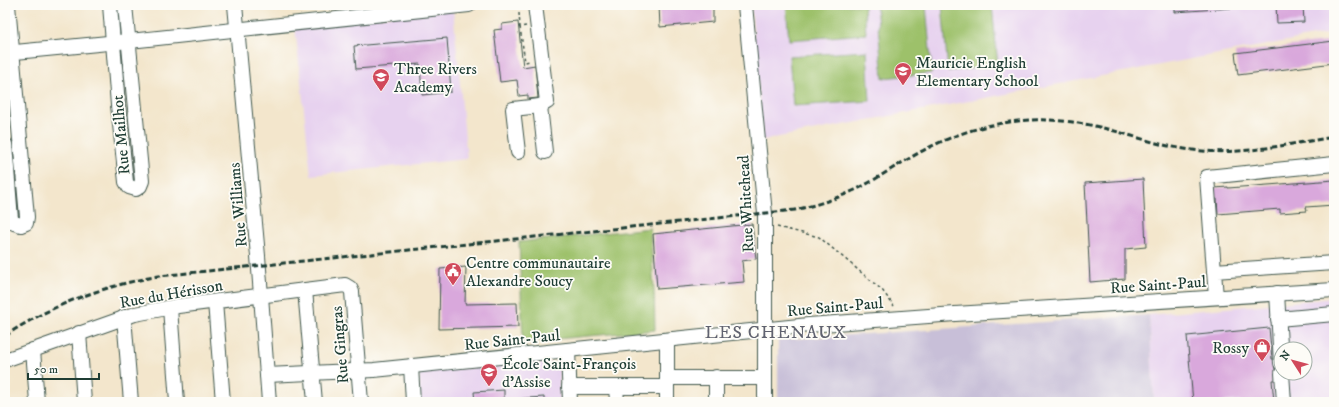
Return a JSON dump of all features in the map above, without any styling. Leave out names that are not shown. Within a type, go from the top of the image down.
[{"type":"street","points":[[5,144],[11,219],[14,223],[21,225],[26,223],[27,217],[9,53],[8,5]]},
{"type":"street","name":"Rue Mailhot","points":[[110,5],[126,182],[129,187],[136,189],[140,186],[142,181],[125,5]]},
{"type":"street","name":"Rue Williams","points":[[235,5],[262,296],[269,402]]},
{"type":"street","points":[[9,53],[469,5]]},
{"type":"street","points":[[518,152],[513,109],[540,106],[547,102],[536,5]]},
{"type":"street","name":"Rue Whitehead","points":[[745,5],[765,224],[765,402]]},
{"type":"street","points":[[540,106],[545,152]]},
{"type":"street","points":[[1216,297],[1207,177],[1334,164]]},
{"type":"street","points":[[1214,271],[1334,263]]},
{"type":"street","name":"Rue du Hérisson","points":[[5,360],[135,314],[343,285],[349,287]]},
{"type":"street","name":"Rue Gingras","points":[[349,287],[352,292],[361,402]]},
{"type":"street","points":[[305,290],[315,402]]},
{"type":"street","name":"Rue Saint-Paul","points":[[267,375],[411,366],[765,329],[902,318],[1334,290]]},
{"type":"street","points":[[1277,293],[1280,341]]},
{"type":"street","points":[[215,302],[223,402]]},
{"type":"street","points":[[170,308],[177,402]]},
{"type":"street","points":[[1278,319],[1334,314]]},
{"type":"street","points":[[124,317],[130,402]]},
{"type":"street","points":[[79,333],[84,402]]},
{"type":"street","points":[[667,340],[667,402]]},
{"type":"street","points":[[33,350],[37,402]]},
{"type":"street","points":[[568,350],[570,402]]},
{"type":"street","points":[[411,366],[413,402]]},
{"type":"street","points":[[569,387],[616,387],[716,377],[765,378]]},
{"type":"street","points":[[716,377],[716,402]]},
{"type":"street","points":[[1283,381],[1284,402]]},
{"type":"street","points":[[616,387],[617,402]]},
{"type":"path","points":[[518,13],[525,62],[531,61]]},
{"type":"path","points":[[765,224],[819,236],[882,290],[902,318]]},
{"type":"shaded area","name":"Mauricie English Elementary School","points":[[751,5],[1334,5],[1334,32],[763,140]]},
{"type":"shaded area","name":"Three Rivers Academy","points":[[453,9],[467,159],[311,175],[295,26]]},
{"type":"shaded area","points":[[1334,298],[1334,402],[1154,402],[1149,315]]},
{"type":"shaded area","points":[[1149,315],[1154,402],[778,402],[778,340]]},
{"type":"shaded area","name":"École Saint-François d'Assise","points":[[559,362],[560,402],[420,402],[419,371]]},
{"type":"green space","points":[[786,5],[864,5],[866,34],[789,40]]},
{"type":"green space","points":[[876,5],[926,5],[932,73],[883,78]]},
{"type":"green space","points":[[942,5],[992,5],[998,66],[948,71]]},
{"type":"green space","points":[[867,51],[870,101],[793,106],[789,56]]},
{"type":"green space","points":[[650,228],[655,330],[523,342],[519,242]]},
{"type":"building","points":[[659,5],[713,5],[713,22],[660,27]]},
{"type":"building","points":[[1175,5],[1260,5],[1260,6],[1175,12]]},
{"type":"building","points":[[1276,5],[1303,5],[1304,22],[1277,23]]},
{"type":"building","points":[[518,22],[523,67],[535,65],[538,98],[528,99],[528,95],[519,96],[517,80],[500,82],[494,30],[502,29],[502,24]]},
{"type":"building","points":[[447,38],[451,92],[422,95],[420,64],[356,69],[354,46]]},
{"type":"building","points":[[1334,41],[1334,63],[1238,75],[1235,53]]},
{"type":"building","points":[[1143,179],[1146,247],[1125,249],[1125,279],[1090,282],[1085,183]]},
{"type":"building","points":[[1334,180],[1334,205],[1306,207],[1307,211],[1280,213],[1280,209],[1218,214],[1217,199],[1215,199],[1214,188]]},
{"type":"building","points":[[752,224],[756,259],[742,261],[744,282],[657,289],[653,234]]},
{"type":"building","name":"Centre communautaire Alexandre Soucy","points":[[466,267],[465,304],[517,303],[518,327],[439,329],[440,269]]},
{"type":"building","points":[[1269,328],[1273,359],[1272,380],[1274,402],[1241,402],[1240,400],[1193,402],[1187,336]]},
{"type":"building","points":[[504,390],[504,402],[475,402],[474,392]]},
{"type":"building","points":[[544,397],[544,402],[513,402],[513,399]]},
{"type":"railway","points":[[5,336],[41,315],[79,298],[118,285],[159,276],[795,210],[826,202],[855,190],[935,144],[975,129],[1004,123],[1038,120],[1079,123],[1169,146],[1211,151],[1264,148],[1334,137]]},
{"type":"place","name":"Mauricie English Elementary School","points":[[903,86]]},
{"type":"place","name":"Three Rivers Academy","points":[[381,92]]},
{"type":"place","name":"Centre communautaire Alexandre Soucy","points":[[453,286]]},
{"type":"place","name":"Rossy","points":[[1262,362]]},
{"type":"place","name":"École Saint-François d'Assise","points":[[489,387]]},
{"type":"district","name":"LES CHENAUX","points":[[776,332]]}]
